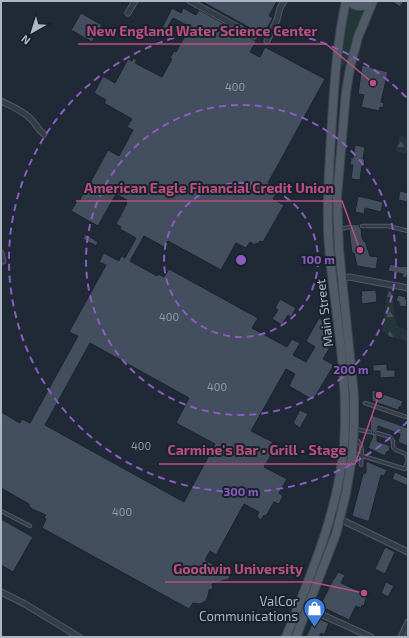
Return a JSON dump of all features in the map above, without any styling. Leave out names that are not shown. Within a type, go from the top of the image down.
[{"type":"main road","name":"Main Street","points":[[286,637],[322,547],[332,514],[342,459],[345,413],[343,368],[329,248],[328,213],[334,77],[338,41],[346,1]]},
{"type":"main road","points":[[349,1],[353,5],[359,7],[366,6],[373,1]]},
{"type":"main road","name":"Main Street","points":[[296,637],[326,561],[340,519],[346,493],[354,438],[355,403],[353,374],[337,229],[338,180],[348,79],[358,37],[373,1]]},
{"type":"main road","points":[[334,77],[348,79]]},
{"type":"main road","points":[[328,213],[337,213]]},
{"type":"street","points":[[128,13],[135,1]]},
{"type":"street","points":[[190,1],[254,36]]},
{"type":"street","points":[[267,41],[284,1]]},
{"type":"street","points":[[1,101],[27,115],[44,134]]},
{"type":"street","points":[[1,253],[3,260]]},
{"type":"street","points":[[333,281],[350,277],[408,288]]},
{"type":"street","points":[[332,514],[408,552]]},
{"type":"street","points":[[1,592],[25,604],[79,637]]},
{"type":"street","points":[[299,604],[371,637]]},
{"type":"street","points":[[401,637],[408,622]]},
{"type":"lane","points":[[362,226],[388,226],[408,231]]},
{"type":"lane","points":[[337,229],[350,227]]},
{"type":"lane","points":[[364,403],[406,417]]},
{"type":"lane","points":[[354,429],[370,432]]},
{"type":"lane","points":[[352,453],[406,470],[408,460],[406,454],[396,450],[393,447],[393,441],[390,437],[377,433]]},
{"type":"lane","points":[[354,438],[361,444],[361,465]]},
{"type":"lane","points":[[1,511],[30,526]]},
{"type":"green space","points":[[348,8],[364,9],[344,66],[340,69],[342,41]]},
{"type":"green space","points":[[400,136],[408,138],[408,154],[396,151]]},
{"type":"green space","points":[[388,288],[394,289],[393,299],[397,326],[408,331],[408,341],[391,337],[382,331]]},
{"type":"building","points":[[201,1],[277,1],[269,16],[273,18],[263,35]]},
{"type":"building","points":[[391,1],[404,1],[400,7]]},
{"type":"building","points":[[172,8],[181,13],[183,8],[196,15],[199,10],[256,41],[250,52],[260,57],[265,47],[325,79],[268,183],[279,189],[273,199],[284,205],[263,242],[260,241],[255,245],[250,242],[246,248],[236,243],[221,270],[168,241],[164,247],[144,236],[130,261],[157,276],[158,274],[164,277],[169,269],[258,318],[252,328],[287,347],[292,339],[300,343],[293,355],[306,362],[315,347],[306,341],[319,318],[331,325],[329,329],[332,331],[327,339],[333,342],[323,359],[334,365],[313,400],[289,386],[295,374],[286,369],[251,431],[273,442],[271,446],[275,448],[264,467],[287,479],[279,493],[283,496],[279,504],[274,502],[266,516],[264,515],[261,520],[257,517],[259,512],[244,504],[216,555],[210,551],[205,560],[231,574],[229,579],[212,584],[213,589],[209,590],[206,601],[200,604],[193,603],[189,609],[42,528],[46,515],[32,509],[29,504],[1,488],[1,412],[20,423],[22,419],[30,423],[78,336],[69,332],[106,265],[99,262],[104,253],[119,261],[121,256],[125,258],[136,238],[120,229],[121,227],[116,224],[127,203],[127,200],[116,194],[98,226],[71,211],[77,201],[79,202],[83,193],[84,194],[108,150],[119,156],[133,130],[127,127],[132,119],[104,103],[106,100],[94,93],[103,76],[115,83],[128,59],[132,61],[133,58],[137,60],[135,63],[162,77],[172,59],[170,58],[174,51],[176,52],[190,27],[173,18],[166,30],[162,28]],"holes":[[[90,343],[189,398],[176,423],[215,444],[184,502],[45,425]]]},
{"type":"building","points":[[81,13],[102,25],[92,42],[71,30]]},
{"type":"building","points":[[362,65],[388,72],[381,102],[384,103],[383,108],[380,107],[379,111],[361,107],[364,95],[358,94]]},
{"type":"building","points":[[355,145],[365,147],[363,159],[365,159],[364,166],[362,166],[360,180],[351,179],[353,165],[350,165],[351,157],[353,158]]},
{"type":"building","points":[[400,191],[408,193],[408,202],[398,200]]},
{"type":"building","points":[[358,196],[383,202],[381,212],[365,208],[364,214],[355,212]]},
{"type":"building","points":[[361,224],[359,226],[361,229],[362,238],[364,242],[365,241],[370,256],[378,257],[376,269],[357,266],[354,253],[352,253],[349,230],[352,228],[351,225]]},
{"type":"building","points":[[85,234],[98,242],[96,246],[83,239]]},
{"type":"building","points":[[390,264],[408,267],[407,278],[402,277],[403,274],[388,271]]},
{"type":"building","points":[[376,290],[377,302],[362,304],[361,291]]},
{"type":"building","points":[[398,295],[406,297],[406,307],[399,306],[399,302],[396,301]]},
{"type":"building","points":[[280,299],[296,308],[291,317],[288,315],[282,325],[272,319],[278,310],[275,308]]},
{"type":"building","points":[[387,364],[387,370],[395,370],[395,377],[380,378],[380,371],[373,371],[373,365]]},
{"type":"building","points":[[372,390],[403,401],[401,407],[399,407],[398,410],[372,401]]},
{"type":"building","points":[[300,410],[308,414],[300,428],[293,423]]},
{"type":"building","points":[[371,415],[408,428],[407,446],[398,442],[400,434],[378,426],[378,430],[374,433],[377,436],[377,441],[390,446],[389,452],[387,451],[385,456],[368,448],[373,436],[370,435],[373,432],[370,429]]},
{"type":"building","points":[[366,461],[387,470],[384,476],[381,475],[369,521],[352,516],[363,474],[366,473]]},
{"type":"building","points":[[395,472],[408,478],[408,486],[392,479]]},
{"type":"building","points":[[1,519],[33,537],[13,572],[1,565]]},
{"type":"building","points":[[385,547],[395,552],[385,574],[375,569]]},
{"type":"building","points":[[338,572],[345,575],[341,583],[367,595],[364,606],[362,605],[361,608],[356,606],[349,620],[320,606]]},
{"type":"building","points":[[386,582],[394,586],[388,597],[381,593]]},
{"type":"building","points":[[315,617],[329,623],[324,635],[321,633],[319,637],[306,637]]},
{"type":"place","name":"New England Water Science Center","points":[[373,83]]},
{"type":"place","name":"American Eagle Financial Credit Union","points":[[360,250]]},
{"type":"place","name":"Carmine's Bar • Grill • Stage","points":[[379,395]]},
{"type":"place","name":"Goodwin University","points":[[364,593]]},
{"type":"place","name":"ValCor Communications","points":[[314,628]]}]
